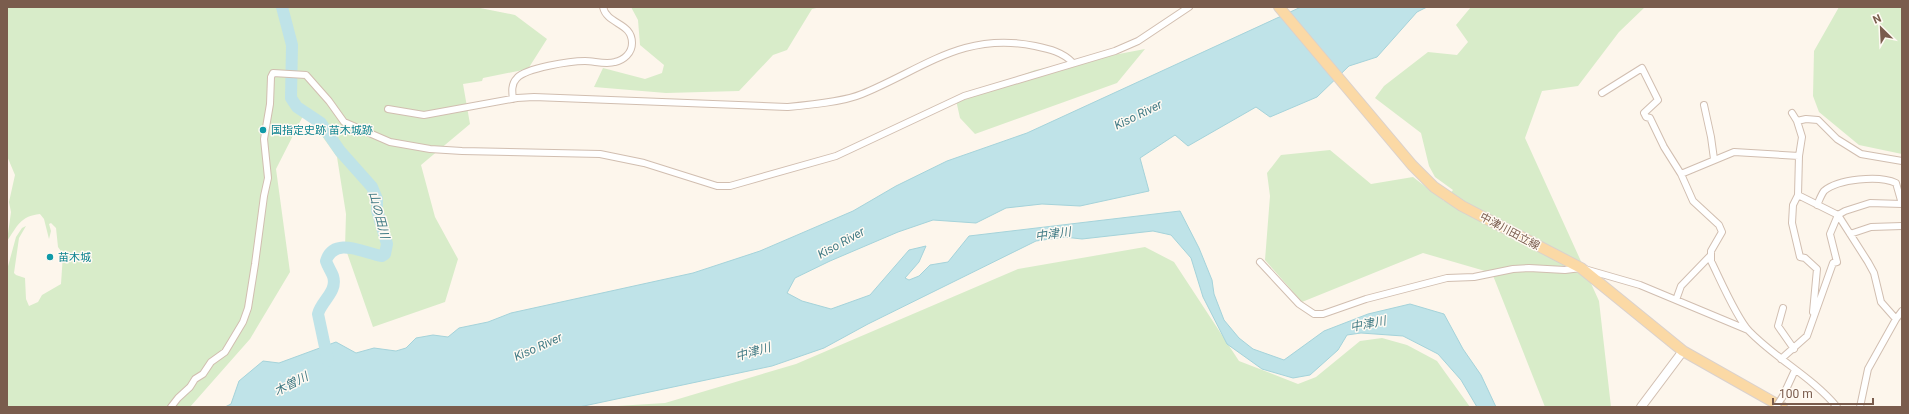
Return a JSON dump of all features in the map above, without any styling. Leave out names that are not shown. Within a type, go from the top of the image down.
[{"type":"main road","name":"中津川田立線","points":[[1279,7],[1412,165],[1434,186],[1462,206],[1581,268],[1683,351],[1782,407]]},
{"type":"street","points":[[513,99],[513,84],[517,78],[524,73],[569,62],[585,61],[613,63],[626,58],[632,46],[630,33],[625,26],[610,19],[604,7]]},
{"type":"street","points":[[171,407],[190,387],[195,379],[203,374],[211,362],[225,352],[243,322],[248,308],[264,196],[268,178],[264,139],[270,104],[271,77],[273,74],[306,75],[329,101],[344,122],[390,142],[430,149],[462,151],[600,154],[644,163],[717,186],[730,186],[836,156],[964,96],[1115,51],[1138,41],[1189,7]]},
{"type":"street","points":[[388,109],[424,115],[513,99],[542,98],[787,107],[804,106],[861,94],[944,54],[969,47],[998,42],[1023,43],[1045,48],[1067,56],[1073,63]]},
{"type":"street","points":[[1602,93],[1642,68],[1658,100],[1644,113],[1646,117],[1650,118],[1693,201],[1719,225],[1722,232],[1710,256],[1684,282],[1676,300]]},
{"type":"street","points":[[1704,105],[1714,159]]},
{"type":"street","points":[[1792,113],[1797,121],[1802,137],[1799,156],[1798,195],[1793,205],[1792,223],[1800,257],[1805,258],[1817,269],[1813,313],[1814,318]]},
{"type":"street","points":[[1797,121],[1814,119],[1837,139],[1861,154],[1902,161]]},
{"type":"street","points":[[1680,174],[1734,152],[1799,156]]},
{"type":"street","points":[[1781,359],[1807,336],[1833,263],[1837,262],[1830,234],[1838,215],[1844,211],[1870,203],[1902,204],[1898,187],[1893,182],[1881,180],[1852,180],[1829,188],[1823,192],[1817,205]]},
{"type":"street","points":[[1798,195],[1838,215],[1874,273],[1881,302],[1896,319]]},
{"type":"street","points":[[1850,234],[1871,227],[1902,226]]},
{"type":"street","points":[[1710,256],[1711,261],[1731,301],[1748,330],[1781,359],[1823,391],[1837,407]]},
{"type":"street","points":[[1260,262],[1298,304],[1314,314],[1323,314],[1366,299],[1447,278],[1474,277],[1513,269],[1529,268],[1565,270],[1581,268],[1624,279],[1748,330]]},
{"type":"street","points":[[1782,308],[1778,326],[1794,349]]},
{"type":"street","points":[[1860,407],[1868,370],[1896,319],[1902,311]]},
{"type":"street","points":[[1641,407],[1683,351]]},
{"type":"street","points":[[1776,407],[1783,396],[1795,370]]},
{"type":"green space","points":[[7,7],[475,7],[515,15],[547,39],[528,69],[483,78],[482,81],[463,84],[470,124],[421,165],[435,217],[458,259],[445,302],[373,327],[345,247],[346,214],[337,157],[305,112],[276,169],[290,272],[250,339],[190,407],[7,407],[7,270],[16,237],[22,228],[26,226],[19,238],[14,273],[25,278],[26,299],[29,306],[38,302],[42,295],[61,284],[63,254],[58,247],[56,228],[51,223],[49,224],[51,231],[49,239],[44,219],[40,214],[33,215],[23,220],[7,241],[11,212],[9,202],[15,175],[7,156]]},
{"type":"green space","points":[[631,7],[821,7],[812,9],[787,50],[773,55],[739,91],[666,93],[594,87],[603,68],[645,79],[662,73],[664,65],[640,45],[638,20]]},
{"type":"green space","points":[[1471,7],[1645,7],[1619,32],[1578,86],[1542,91],[1525,138],[1599,301],[1611,407],[1545,407],[1492,273],[1423,253],[1302,302],[1265,260],[1270,196],[1267,173],[1281,155],[1330,150],[1371,184],[1413,177],[1444,201],[1453,190],[1435,177],[1429,166],[1421,133],[1375,98],[1384,86],[1428,52],[1457,55],[1468,42],[1456,25]]},
{"type":"green space","points":[[1839,7],[1902,7],[1902,154],[1859,145],[1819,112],[1813,96],[1814,51]]},
{"type":"green space","points":[[1145,49],[1117,83],[975,134],[960,118],[956,100],[1035,70]]},
{"type":"green space","points":[[1145,247],[1174,262],[1239,361],[1298,384],[1316,377],[1360,341],[1382,338],[1407,345],[1437,361],[1470,407],[601,407],[665,403],[796,364],[1018,269]]},
{"type":"water","points":[[1301,7],[1427,7],[1417,12],[1377,57],[1349,66],[1317,97],[1270,117],[1256,107],[1188,146],[1175,135],[1140,158],[1149,191],[1080,206],[1042,204],[1006,208],[976,223],[933,220],[898,232],[830,261],[795,278],[787,293],[802,301],[831,309],[870,295],[909,250],[926,246],[919,262],[905,278],[909,280],[919,276],[930,265],[948,262],[969,236],[1180,211],[1199,248],[1212,280],[1214,294],[1224,320],[1239,338],[1253,349],[1284,360],[1324,331],[1368,314],[1410,304],[1444,314],[1463,349],[1481,375],[1496,407],[1477,407],[1461,380],[1438,354],[1403,336],[1361,333],[1347,335],[1338,350],[1310,375],[1293,378],[1262,369],[1227,344],[1203,297],[1191,258],[1171,235],[1153,231],[1082,239],[1064,237],[1036,241],[868,324],[824,348],[772,366],[579,407],[225,407],[231,404],[239,381],[263,361],[279,363],[336,342],[356,353],[374,348],[396,351],[406,348],[416,338],[433,335],[448,337],[459,328],[488,322],[511,313],[693,273],[760,251],[853,211],[896,186],[947,161],[1027,133]]},
{"type":"waterway","name":"山の田川","points":[[282,7],[292,45],[291,98],[297,107],[321,123],[340,151],[372,187],[377,199],[377,210],[387,244],[385,254],[382,256],[350,248],[336,249],[330,253],[326,261],[333,276],[334,282],[331,292],[318,314],[328,361]]},
{"type":"place","name":"国指定史跡 苗木城跡","points":[[263,130]]},
{"type":"place","name":"苗木城","points":[[50,257]]},
{"type":"water label","name":"Kiso River","points":[[1138,115]]},
{"type":"water label","name":"中津川","points":[[1053,234]]},
{"type":"water label","name":"Kiso River","points":[[841,243]]},
{"type":"water label","name":"中津川","points":[[1368,324]]},
{"type":"water label","name":"Kiso River","points":[[538,347]]},
{"type":"water label","name":"中津川","points":[[753,352]]},
{"type":"water label","name":"木曽川","points":[[291,384]]}]
